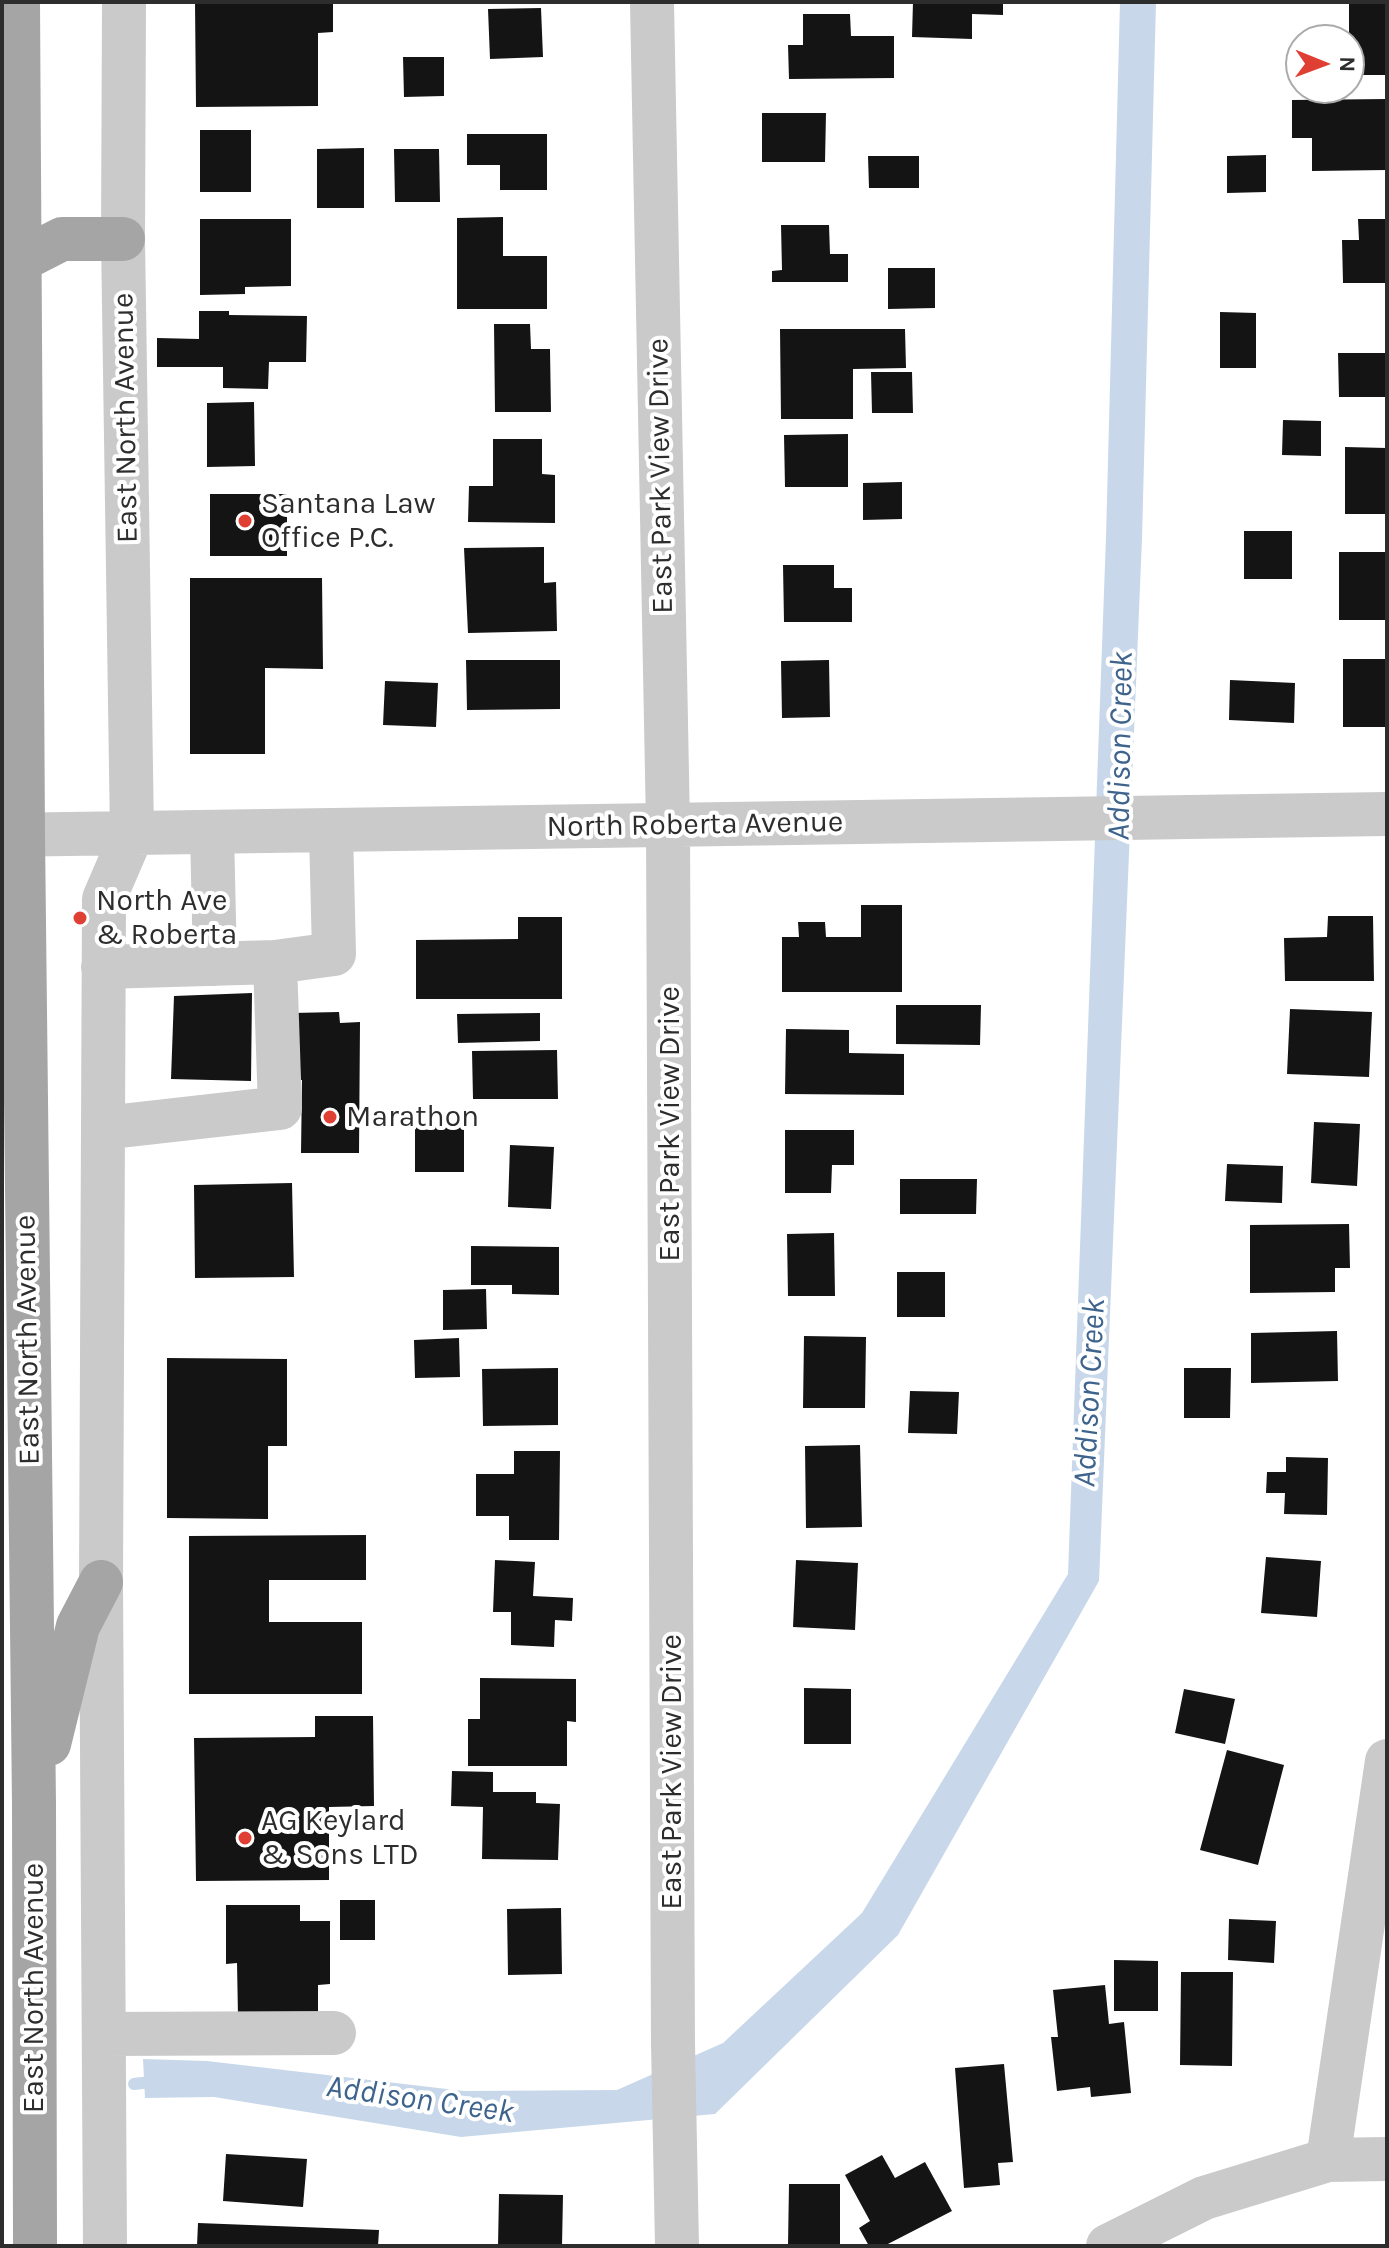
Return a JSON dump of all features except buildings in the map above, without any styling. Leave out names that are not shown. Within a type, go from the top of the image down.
[{"type":"main road","name":"East North Avenue","points":[[18,2],[21,260],[12,835],[34,1804],[35,2246]]},
{"type":"main road","points":[[21,260],[62,239],[123,239]]},
{"type":"main road","points":[[34,1804],[78,1626],[101,1582]]},
{"type":"street","name":"East North Avenue","points":[[124,2],[123,239],[132,834]]},
{"type":"street","name":"East Park View Drive","points":[[652,2],[668,825],[673,2043],[677,2246]]},
{"type":"street","name":"North Roberta Avenue","points":[[12,835],[1387,814]]},
{"type":"street","points":[[103,967],[275,962],[334,954],[331,831]]},
{"type":"street","points":[[212,832],[215,964]]},
{"type":"street","points":[[105,2246],[101,1582],[104,899],[132,834]]},
{"type":"street","points":[[103,1128],[280,1108],[275,962]]},
{"type":"street","points":[[1328,2160],[1387,1761]]},
{"type":"street","points":[[104,2034],[334,2033]]},
{"type":"street","points":[[1108,2246],[1204,2198],[1328,2160],[1387,2159]]},
{"type":"water","points":[[1120,2],[1156,2],[1142,538],[1099,1581],[898,1935],[715,2114],[461,2137],[214,2097],[145,2098],[143,2059],[207,2061],[464,2091],[617,2090],[723,2043],[862,1913],[1068,1574],[1106,537]]},
{"type":"waterway","name":"Addison Creek","points":[[134,2084],[159,2081]]},
{"type":"place","name":"Santana Law Office P.C.","points":[[245,521]]},
{"type":"place","name":"North Ave & Roberta","points":[[80,918]]},
{"type":"place","name":"Marathon","points":[[330,1117]]},
{"type":"place","name":"AG Keylard & Sons LTD","points":[[245,1838]]}]
